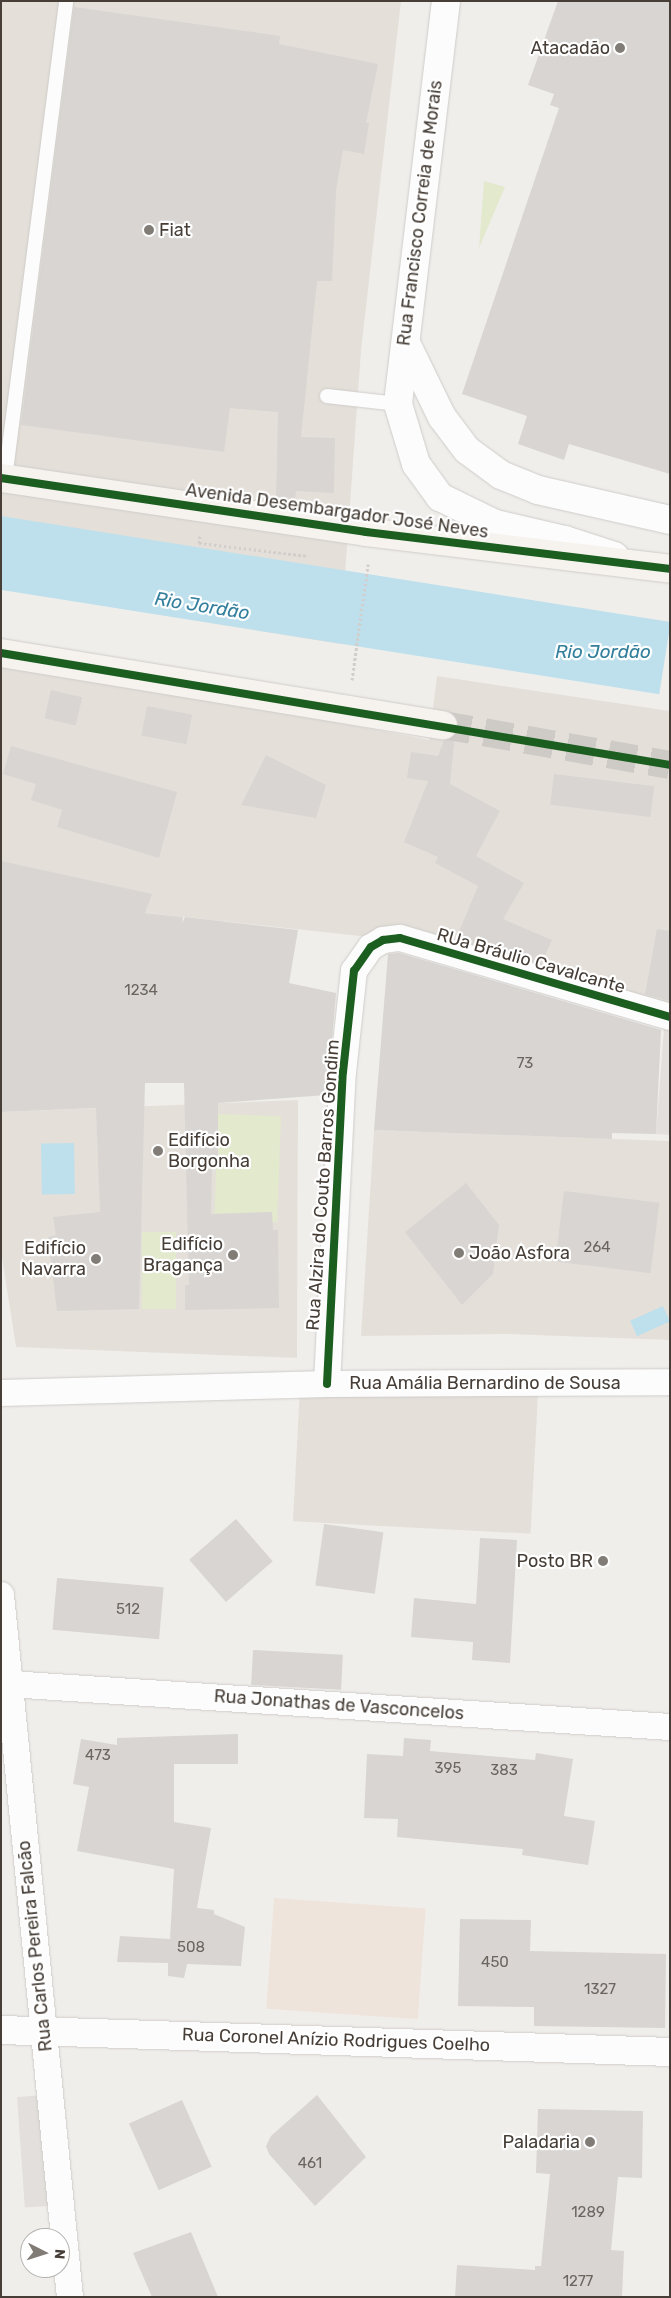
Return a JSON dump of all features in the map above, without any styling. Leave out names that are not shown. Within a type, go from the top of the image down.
[{"type":"main road","name":"Avenida Desembargador José Neves","points":[[3,478],[366,532],[658,568]]},
{"type":"main road","points":[[1,653],[443,724]]},
{"type":"street","name":"Rua Francisco Correia de Morais","points":[[401,414],[405,340],[446,1]]},
{"type":"street","points":[[405,340],[442,417],[467,450],[501,475],[538,490],[670,520]]},
{"type":"street","points":[[401,414],[416,464],[440,497],[468,513],[658,568]]},
{"type":"street","name":"RUa Bráulio Cavalcante","points":[[383,940],[400,938],[670,1017]]},
{"type":"street","name":"Rua Alzira do Couto Barros Gondim","points":[[327,1384],[343,1072],[354,972],[371,947],[383,940]]},
{"type":"street","name":"Rua Amália Bernardino de Sousa","points":[[1,1393],[327,1384],[670,1382]]},
{"type":"street","name":"Rua Carlos Pereira Falcão","points":[[1,1595],[70,2297]]},
{"type":"street","name":"Rua Jonathas de Vasconcelos","points":[[9,1684],[670,1727]]},
{"type":"street","name":"Rua Coronel Anízio Rodrigues Coelho","points":[[1,2030],[44,2029],[670,2052]]},
{"type":"lane","points":[[3,478],[66,1]]},
{"type":"lane","points":[[327,396],[401,414]]},
{"type":"path","points":[[352,683],[370,564]]},
{"type":"shaded area","points":[[1,1],[401,1],[361,351],[340,644],[1,589]]},
{"type":"shaded area","points":[[1,658],[429,740],[437,676],[670,711],[670,1017],[378,938],[1,897]]},
{"type":"shaded area","points":[[664,1029],[670,1030],[670,1135],[656,1134]]},
{"type":"shaded area","points":[[298,1100],[297,1358],[16,1347],[1,1251],[1,1112]]},
{"type":"shaded area","points":[[374,1130],[670,1141],[670,1340],[508,1334],[361,1336]]},
{"type":"shaded area","points":[[300,1381],[538,1393],[531,1534],[293,1521]]},
{"type":"shaded area","points":[[274,1898],[426,1909],[418,2019],[266,2009]]},
{"type":"shaded area","points":[[44,2095],[52,2206],[25,2208],[17,2097]]},
{"type":"green space","points":[[484,181],[505,187],[479,248]]},
{"type":"green space","points":[[218,1114],[281,1116],[277,1222],[214,1220]]},
{"type":"green space","points":[[142,1232],[176,1232],[176,1309],[142,1309]]},
{"type":"water","name":"Rio Jordão","points":[[1,516],[670,622],[659,694],[1,590]]},
{"type":"water","points":[[74,1143],[75,1194],[42,1195],[41,1144]]},
{"type":"water","points":[[663,1306],[670,1322],[637,1336],[630,1321]]},
{"type":"building","points":[[558,1],[670,1],[670,474],[569,444],[564,460],[518,444],[527,416],[462,394],[559,108],[550,105],[554,94],[528,85]]},
{"type":"building","name":"Fiat","points":[[74,7],[280,36],[279,44],[378,64],[366,123],[369,123],[364,154],[343,150],[336,191],[332,281],[317,281],[301,437],[335,438],[334,493],[296,491],[295,501],[276,500],[278,412],[230,408],[224,452],[21,425]]},
{"type":"building","points":[[51,690],[82,697],[76,725],[44,718]]},
{"type":"building","points":[[147,706],[192,715],[186,744],[141,735]]},
{"type":"building","points":[[455,734],[450,784],[500,811],[476,856],[524,883],[503,919],[552,940],[541,964],[456,939],[478,886],[435,863],[438,857],[404,842],[428,781],[407,778],[411,752],[438,756],[444,740]]},
{"type":"building","points":[[11,746],[177,792],[159,858],[57,827],[62,810],[31,800],[36,784],[3,774]]},
{"type":"building","points":[[266,755],[326,785],[316,818],[241,805]]},
{"type":"building","points":[[554,774],[654,786],[650,817],[550,805]]},
{"type":"building","points":[[1,861],[152,894],[145,913],[183,917],[182,923],[185,917],[298,930],[289,983],[336,993],[327,1095],[218,1103],[218,1165],[212,1165],[211,1214],[272,1212],[273,1230],[278,1230],[279,1308],[185,1310],[185,1285],[189,1285],[184,1083],[145,1083],[139,1309],[57,1311],[48,1237],[56,1235],[53,1217],[100,1212],[96,1108],[1,1112]]},
{"type":"building","points":[[657,929],[670,931],[670,1001],[645,994]]},
{"type":"building","points":[[399,953],[661,1030],[656,1134],[612,1133],[612,1139],[374,1130],[388,954]]},
{"type":"building","name":"João Asfora","points":[[466,1183],[499,1225],[493,1274],[462,1305],[405,1232]]},
{"type":"building","points":[[564,1191],[659,1203],[651,1273],[555,1261]]},
{"type":"building","points":[[236,1519],[273,1561],[226,1602],[189,1560]]},
{"type":"building","points":[[324,1524],[383,1532],[375,1594],[315,1585]]},
{"type":"building","points":[[480,1538],[517,1540],[510,1663],[472,1660],[473,1642],[411,1637],[414,1598],[476,1604]]},
{"type":"building","points":[[57,1578],[164,1587],[159,1639],[52,1630]]},
{"type":"building","points":[[253,1650],[343,1655],[341,1690],[251,1685]]},
{"type":"building","points":[[238,1734],[238,1764],[174,1764],[174,1822],[211,1828],[197,1908],[214,1910],[214,1914],[245,1927],[241,1966],[187,1964],[184,1978],[168,1976],[168,1963],[117,1962],[120,1936],[170,1939],[174,1869],[77,1851],[89,1787],[73,1784],[81,1739],[117,1745],[117,1738]]},
{"type":"building","points":[[404,1738],[431,1740],[430,1751],[535,1760],[536,1753],[573,1759],[564,1816],[595,1821],[588,1865],[522,1855],[523,1849],[397,1837],[398,1819],[364,1818],[367,1754],[403,1756]]},
{"type":"building","points":[[460,1919],[531,1920],[530,1951],[666,1954],[665,2028],[534,2026],[534,2007],[458,2006]]},
{"type":"building","points":[[317,2095],[366,2157],[315,2206],[269,2154],[266,2146],[271,2136]]},
{"type":"building","points":[[182,2100],[212,2167],[159,2190],[129,2124]]},
{"type":"building","points":[[538,2109],[643,2111],[642,2178],[618,2177],[611,2250],[624,2251],[622,2297],[455,2297],[457,2265],[535,2270],[535,2266],[541,2266],[550,2174],[536,2173]]},
{"type":"building","points":[[191,2232],[218,2297],[152,2297],[133,2253]]},
{"type":"tunnel","points":[[443,725],[670,765]]},
{"type":"cycle path","points":[[1,478],[366,532],[670,569]]},
{"type":"cycle path","points":[[1,653],[670,765]]},
{"type":"cycle path","points":[[327,1384],[343,1072],[354,971],[371,947],[383,940],[400,938],[670,1017]]},
{"type":"place","name":"Atacadão","points":[[620,48]]},
{"type":"place","name":"Fiat","points":[[149,230]]},
{"type":"place","name":"Edifício Borgonha","points":[[158,1151]]},
{"type":"place","name":"João Asfora","points":[[459,1253]]},
{"type":"place","name":"Edifício Bragança","points":[[233,1255]]},
{"type":"place","name":"Edifício Navarra","points":[[96,1259]]},
{"type":"place","name":"Posto BR","points":[[603,1561]]},
{"type":"place","name":"Paladaria","points":[[590,2142]]}]
